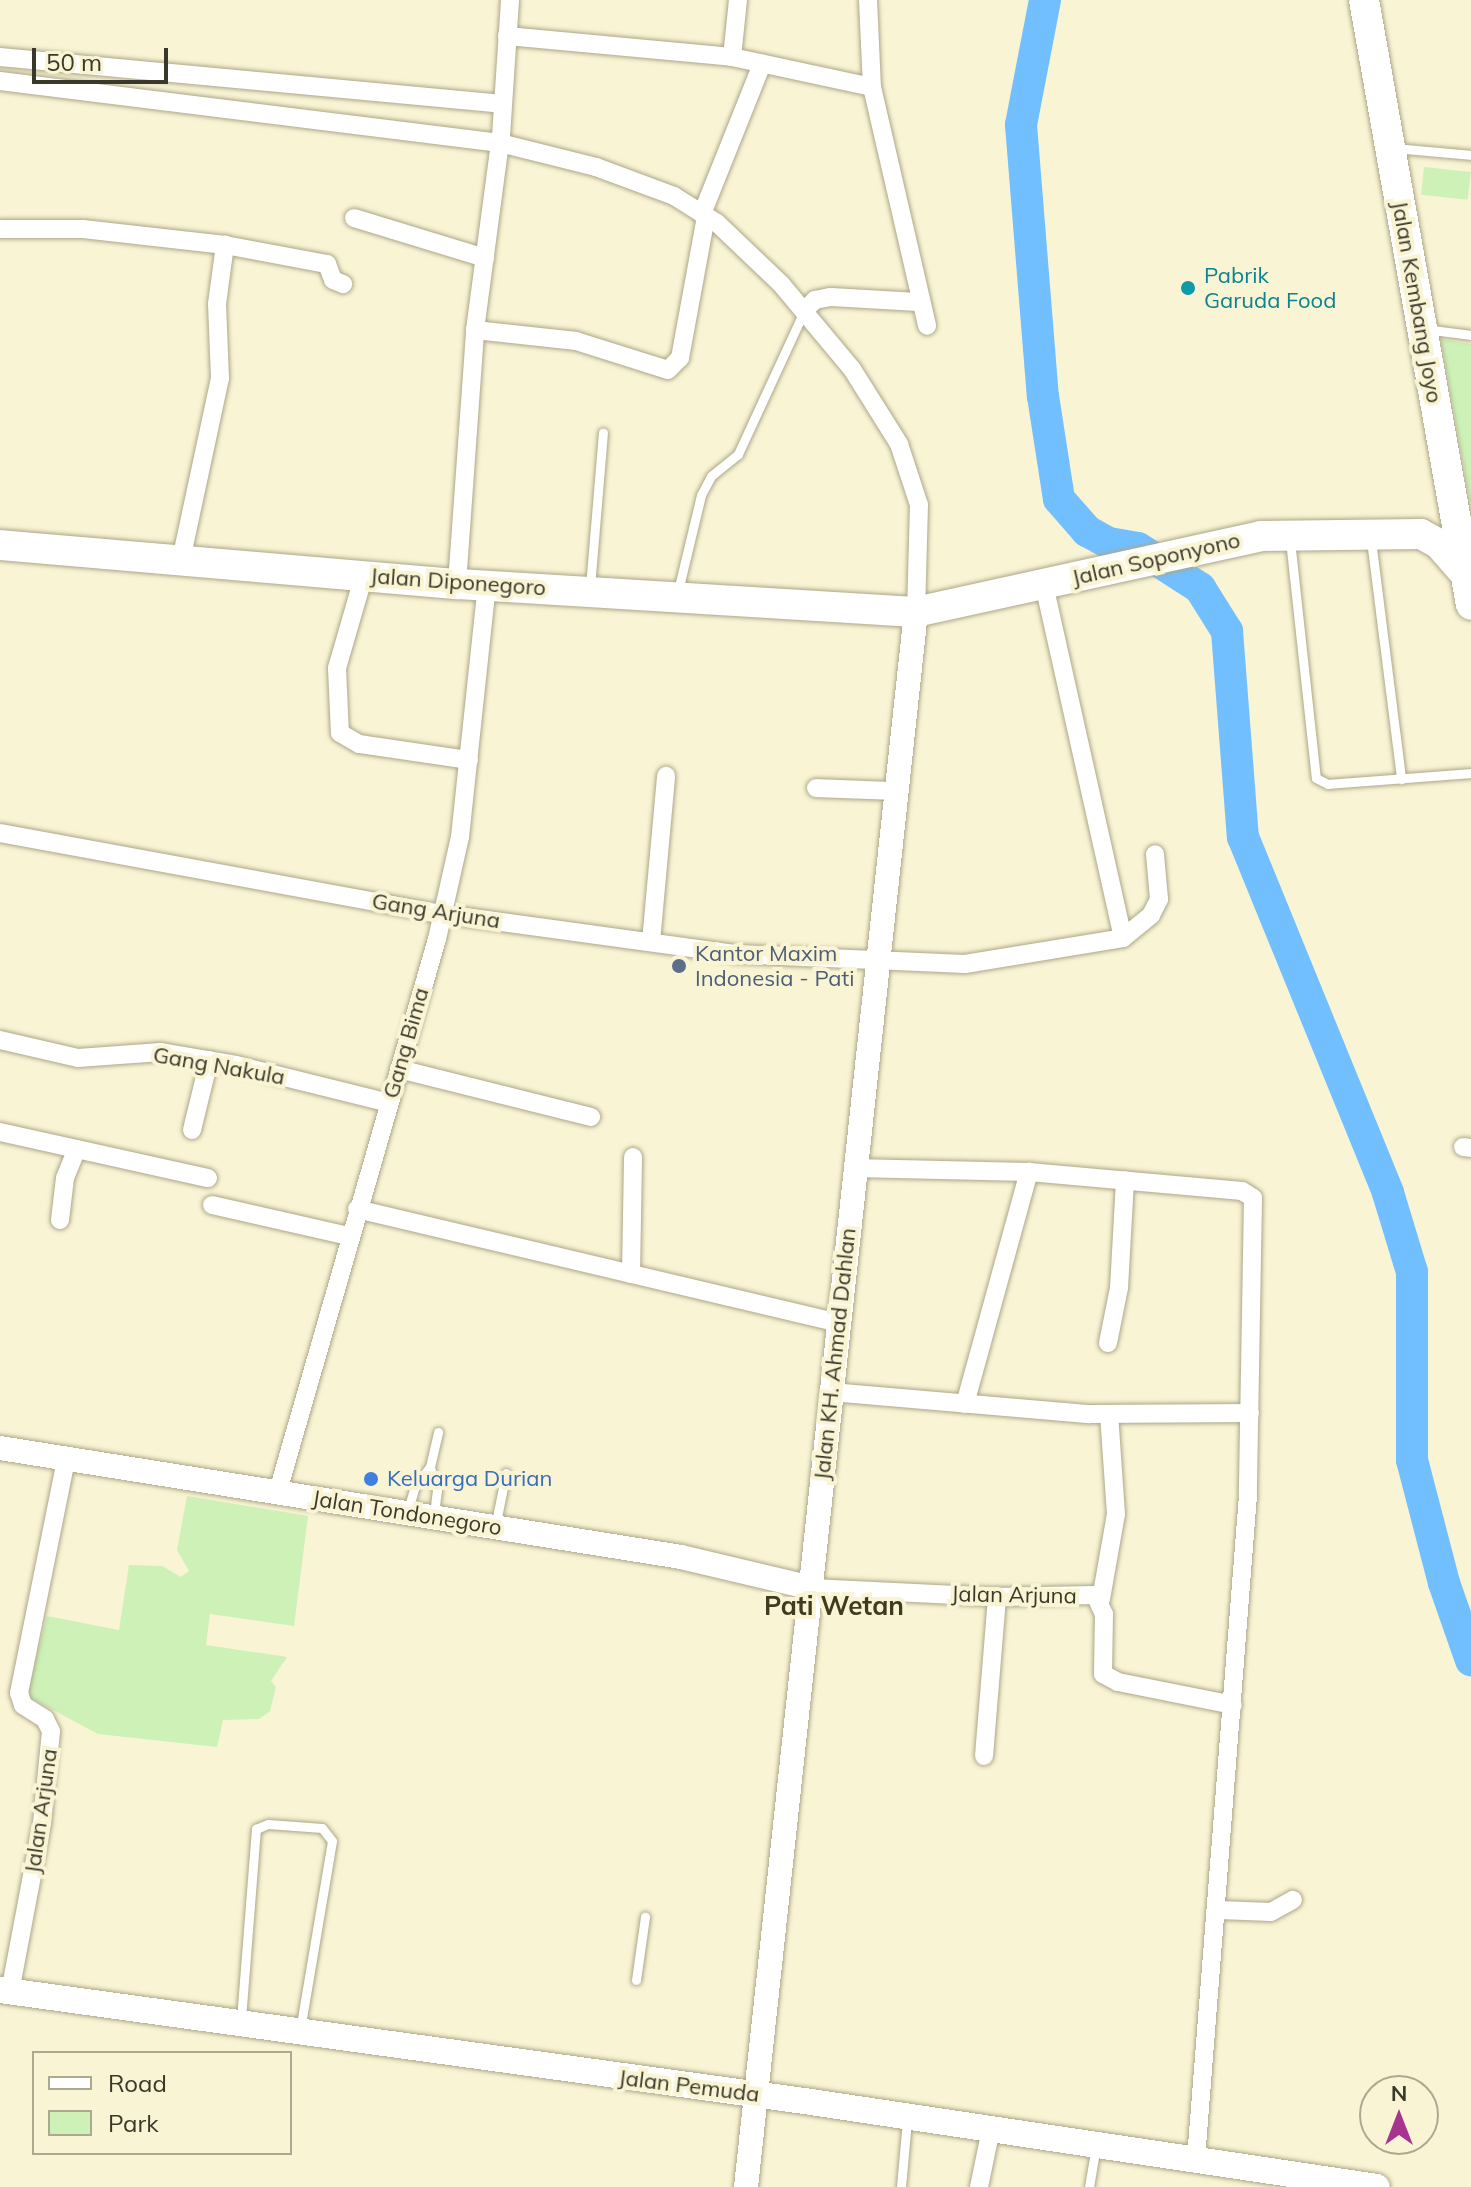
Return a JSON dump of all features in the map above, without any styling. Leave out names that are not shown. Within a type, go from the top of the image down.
[{"type":"main road","name":"Jalan Kembang Joyo","points":[[1364,0],[1469,590]]},
{"type":"main road","points":[[1384,532],[1436,511],[1446,467]]},
{"type":"main road","name":"Jalan Soponyono","points":[[916,612],[1136,564],[1208,545],[1290,535],[1384,532]]},
{"type":"main road","points":[[1384,532],[1421,534],[1439,544],[1469,590]]},
{"type":"main road","name":"Jalan Diponegoro","points":[[0,545],[457,584],[916,612]]},
{"type":"main road","name":"Jalan Pemuda","points":[[5,1991],[300,2034],[624,2069],[756,2095],[1096,2143],[1333,2184],[1377,2187]]},
{"type":"street","points":[[457,584],[475,330],[500,143],[510,0]]},
{"type":"street","points":[[732,57],[738,0]]},
{"type":"street","points":[[868,0],[872,87],[918,302],[927,326]]},
{"type":"street","points":[[507,36],[732,57],[872,87]]},
{"type":"street","points":[[0,57],[503,104]]},
{"type":"street","points":[[475,330],[576,341],[668,370],[680,358],[704,215],[762,64]]},
{"type":"street","points":[[0,81],[500,143],[609,172],[674,196],[704,215],[781,284],[852,369],[911,473],[919,505],[916,612]]},
{"type":"street","points":[[354,218],[485,258]]},
{"type":"street","points":[[0,229],[83,229],[225,245],[327,264],[333,280],[343,284]]},
{"type":"street","points":[[181,560],[220,378],[217,304],[225,245]]},
{"type":"street","points":[[804,311],[815,300],[831,297],[918,302]]},
{"type":"street","points":[[364,575],[337,668],[340,733],[359,744],[469,760]]},
{"type":"street","points":[[1044,584],[1123,938],[1151,915],[1159,899],[1155,854]]},
{"type":"street","name":"Gang Bima","points":[[278,1491],[443,914],[460,837],[487,585]]},
{"type":"street","name":"Jalan KH. Ahmad Dahlan","points":[[746,2187],[812,1588],[875,964],[916,612]]},
{"type":"street","points":[[651,942],[666,776]]},
{"type":"street","points":[[816,788],[895,791]]},
{"type":"street","name":"Gang Arjuna","points":[[0,833],[443,914],[651,942],[875,964],[965,964],[1123,938]]},
{"type":"street","name":"Gang Nakula","points":[[0,1040],[78,1058],[161,1052],[209,1060],[389,1103]]},
{"type":"street","points":[[192,1130],[209,1060]]},
{"type":"street","points":[[399,1069],[591,1117]]},
{"type":"street","points":[[0,1132],[208,1178]]},
{"type":"street","points":[[60,1220],[65,1178],[77,1149]]},
{"type":"street","points":[[631,1274],[633,1157]]},
{"type":"street","points":[[853,1168],[1029,1172],[1242,1191],[1253,1198],[1250,1413],[1233,1705],[1219,1910],[1196,2159]]},
{"type":"street","points":[[965,1404],[1029,1172]]},
{"type":"street","points":[[1108,1343],[1119,1288],[1125,1180]]},
{"type":"street","points":[[212,1205],[349,1236]]},
{"type":"street","points":[[357,1209],[838,1323]]},
{"type":"street","points":[[831,1392],[1109,1414],[1250,1413]]},
{"type":"street","points":[[1101,1599],[1116,1514],[1109,1414]]},
{"type":"street","name":"Jalan Tondonegoro","points":[[0,1448],[67,1456],[681,1557],[812,1588]]},
{"type":"street","name":"Jalan Arjuna","points":[[5,1991],[42,1823],[51,1731],[45,1719],[23,1705],[19,1693],[67,1456]]},
{"type":"street","name":"Jalan Arjuna","points":[[812,1588],[1101,1599],[1103,1674],[1118,1682],[1233,1705]]},
{"type":"street","points":[[984,1756],[997,1597]]},
{"type":"street","points":[[1219,1910],[1271,1912],[1293,1900]]},
{"type":"street","points":[[979,2187],[991,2129]]},
{"type":"lane","points":[[1390,148],[1471,155]]},
{"type":"lane","points":[[677,597],[701,495],[711,476],[738,454],[804,311]]},
{"type":"lane","points":[[1422,329],[1471,335]]},
{"type":"lane","points":[[590,590],[603,433]]},
{"type":"lane","points":[[1384,532],[1401,779]]},
{"type":"lane","points":[[1290,535],[1316,778],[1328,784],[1471,773]]},
{"type":"lane","points":[[407,1513],[415,1486],[430,1467],[438,1432]]},
{"type":"lane","points":[[430,1467],[437,1490],[434,1517]]},
{"type":"lane","points":[[495,1527],[506,1473]]},
{"type":"lane","points":[[240,2026],[256,1829],[268,1824],[322,1828],[332,1841],[300,2034]]},
{"type":"lane","points":[[636,1980],[645,1917]]},
{"type":"lane","points":[[901,2187],[907,2116]]},
{"type":"lane","points":[[1089,2187],[1096,2143]]},
{"type":"green space","points":[[1424,167],[1471,172],[1468,200],[1421,195]]},
{"type":"green space","points":[[1441,339],[1471,344],[1471,506]]},
{"type":"green space","points":[[187,1496],[308,1516],[294,1626],[210,1614],[206,1645],[287,1657],[271,1681],[276,1687],[270,1711],[259,1719],[223,1720],[217,1747],[98,1734],[27,1696],[47,1616],[119,1630],[129,1565],[162,1566],[181,1577],[189,1571],[177,1550]]},
{"type":"waterway","points":[[1045,0],[1021,125],[1043,396],[1059,499],[1087,531],[1109,543],[1138,548],[1200,588],[1227,631],[1243,837],[1388,1193],[1412,1272],[1412,1460],[1444,1583],[1471,1660]]},
{"type":"place","name":"Pabrik Garuda Food","points":[[1188,288]]},
{"type":"place","name":"Kantor Maxim Indonesia - Pati","points":[[679,966]]},
{"type":"place","name":"Keluarga Durian","points":[[371,1479]]},
{"type":"district","name":"Pati Wetan","points":[[834,1606]]}]
